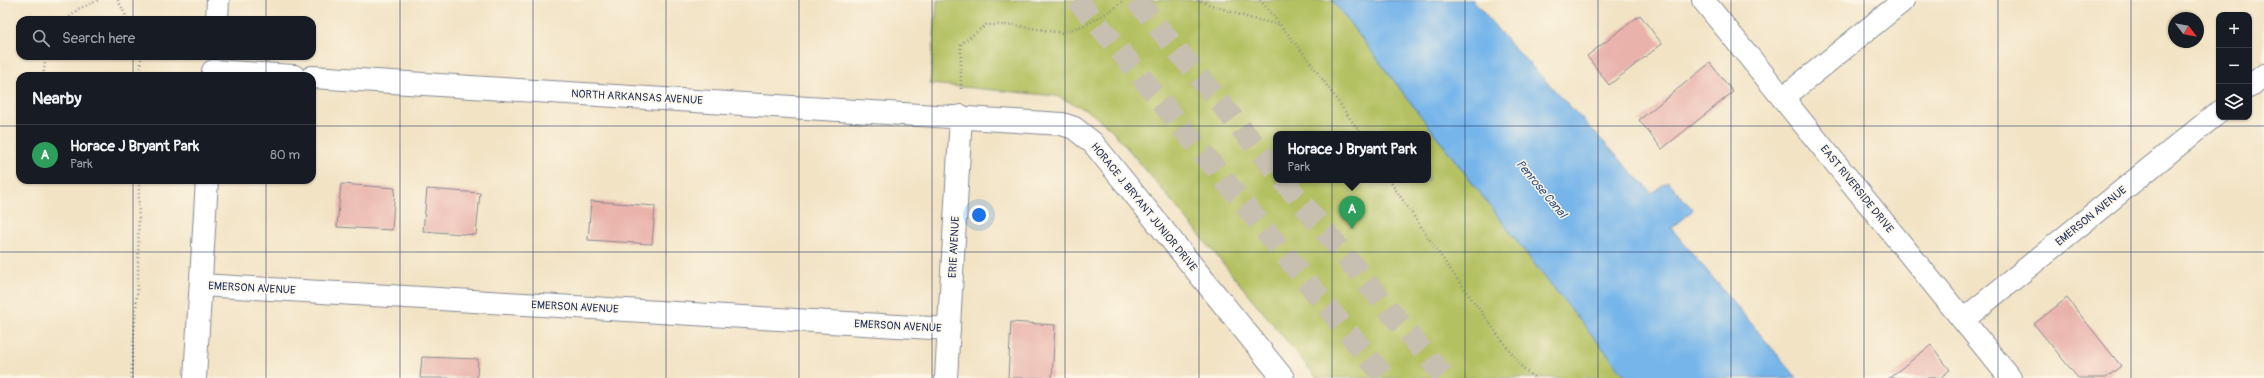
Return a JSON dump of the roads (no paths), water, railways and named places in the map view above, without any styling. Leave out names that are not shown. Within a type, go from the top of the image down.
[{"type":"street","points":[[217,16],[218,0]]},
{"type":"street","name":"EAST RIVERSIDE DRIVE","points":[[1703,0],[2010,378]]},
{"type":"street","points":[[1784,98],[1904,0]]},
{"type":"street","points":[[214,68],[254,72]]},
{"type":"street","points":[[2252,85],[2264,75]]},
{"type":"street","name":"NORTH ARKANSAS AVENUE","points":[[316,77],[962,116]]},
{"type":"street","name":"EMERSON AVENUE","points":[[1963,320],[2216,114]]},
{"type":"street","name":"ERIE AVENUE","points":[[946,378],[962,116]]},
{"type":"street","name":"HORACE J. BRYANT JUNIOR DRIVE","points":[[962,116],[1062,124],[1084,134],[1283,378]]},
{"type":"street","points":[[195,378],[207,184]]},
{"type":"street","name":"EMERSON AVENUE","points":[[201,285],[949,329]]},
{"type":"water","name":"Penrose Canal","points":[[1332,0],[1473,0],[1503,36],[1652,193],[1668,181],[1693,210],[1671,228],[1797,378],[1627,378],[1540,271]]},
{"type":"tunnel","points":[[1077,0],[1108,36],[1385,378]]},
{"type":"tunnel","points":[[1136,0],[1273,167]]},
{"type":"tunnel","points":[[1285,183],[1445,378]]},
{"type":"place","name":"Horace J Bryant Park","points":[[1352,229]]}]
